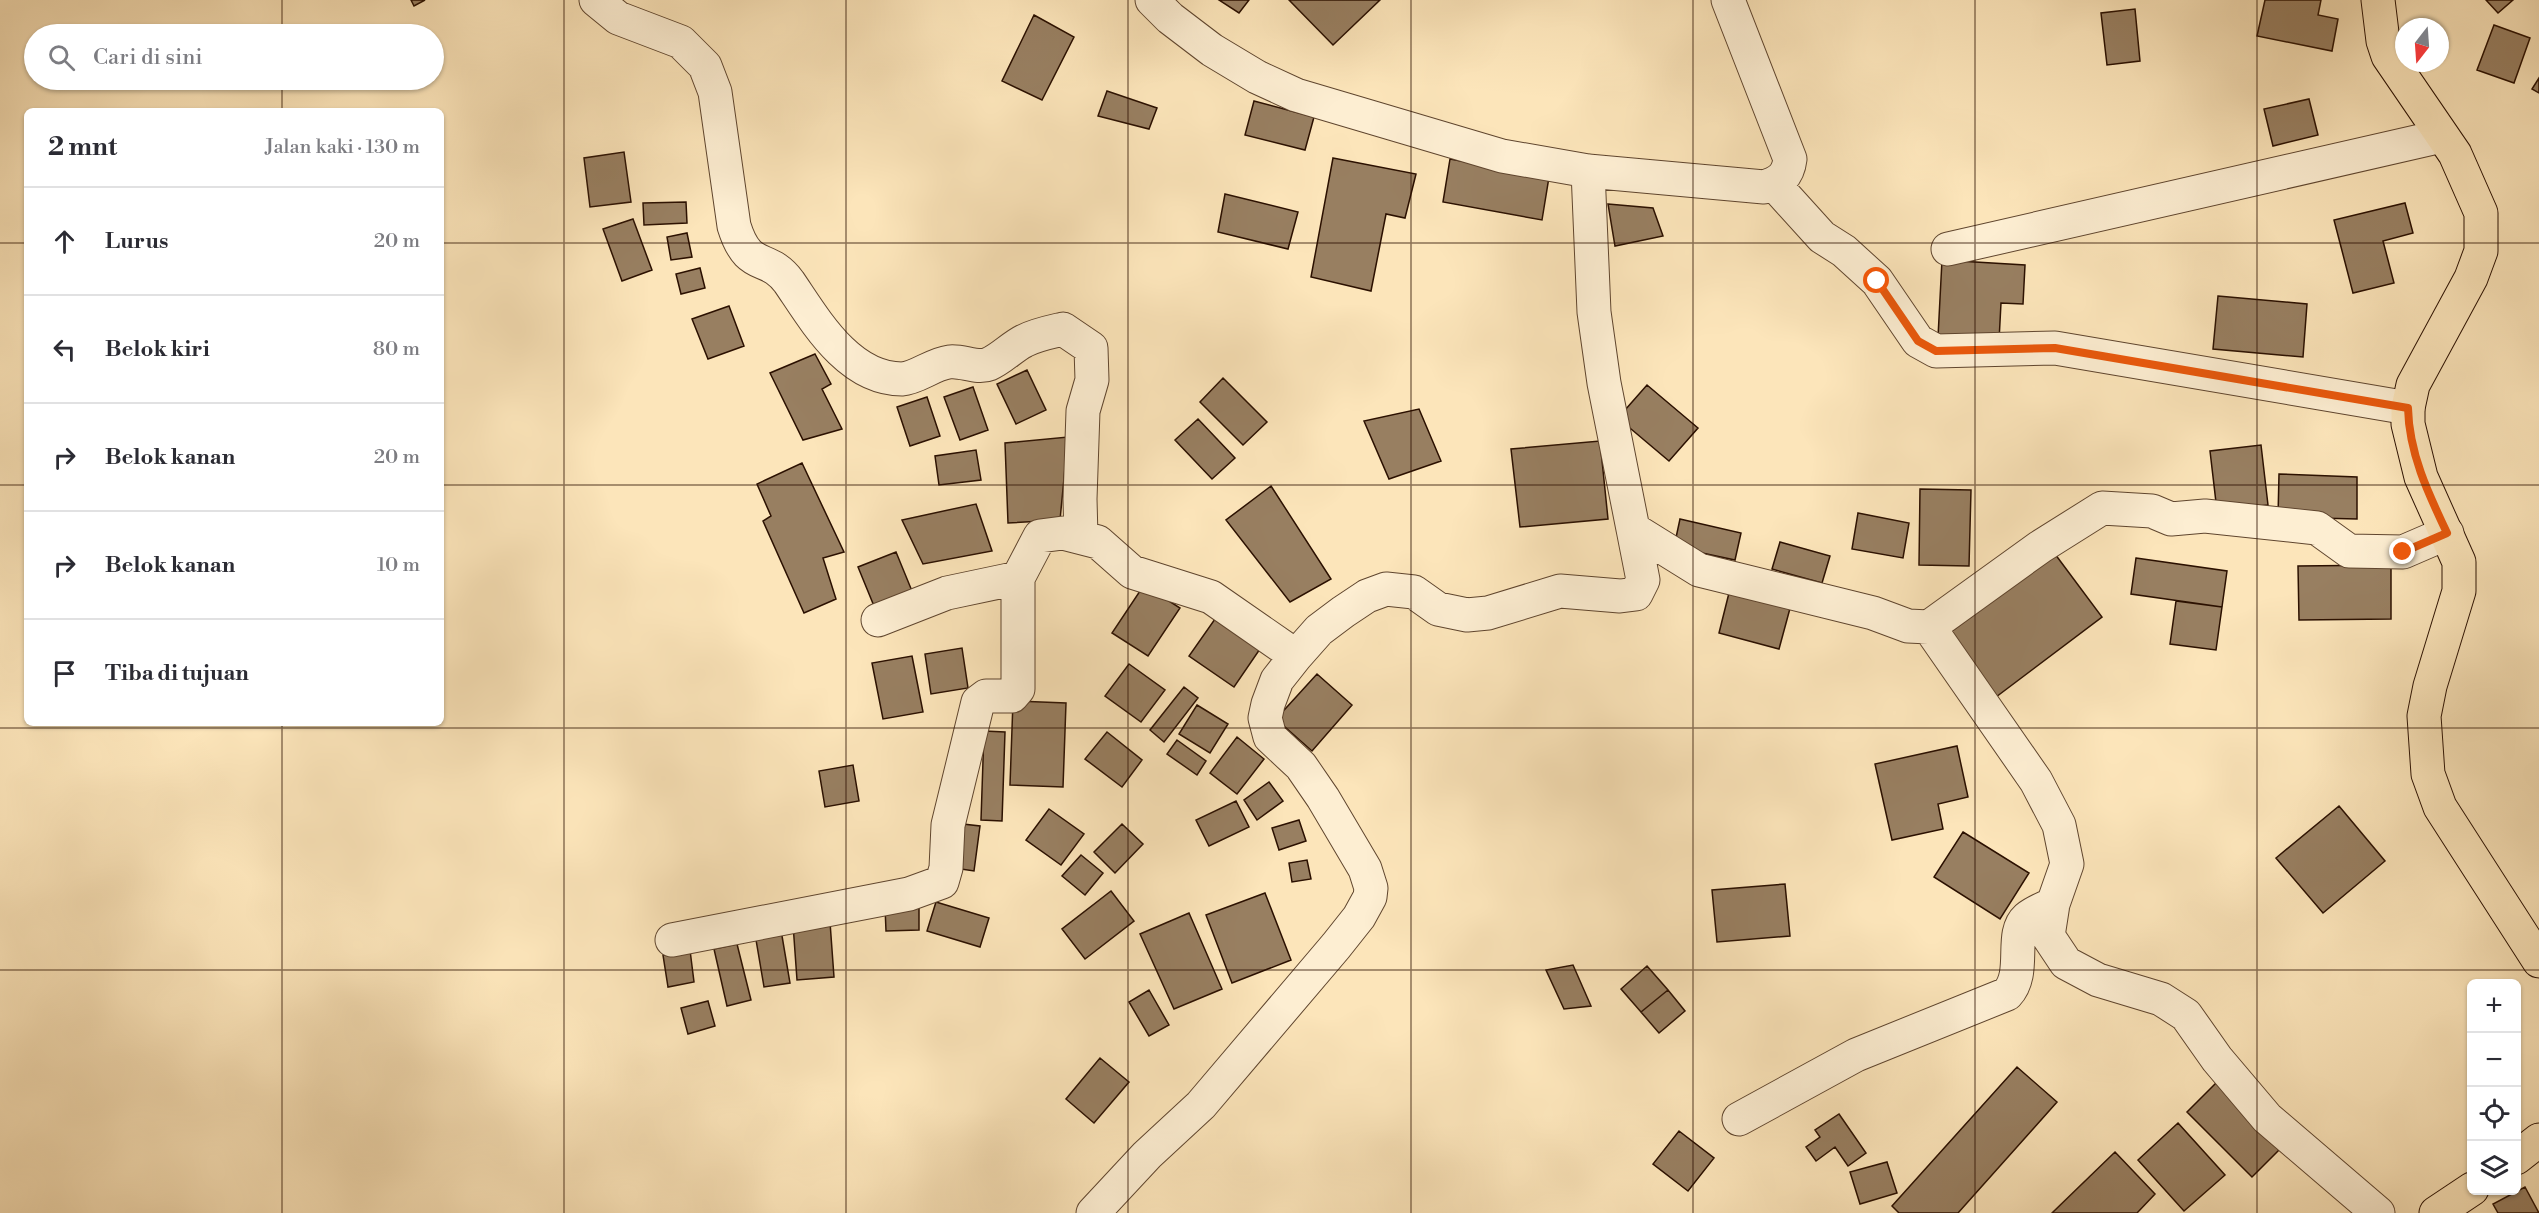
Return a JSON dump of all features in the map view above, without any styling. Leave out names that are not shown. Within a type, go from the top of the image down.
[{"type":"main road","points":[[2378,0],[2383,41],[2388,56],[2455,154],[2481,213],[2481,251],[2471,278],[2413,385],[2408,408],[2408,424],[2421,477],[2459,562],[2459,591],[2430,686],[2424,716],[2428,774],[2440,807],[2539,961]]},
{"type":"main road","points":[[2521,1155],[2539,1140]]},
{"type":"main road","points":[[2436,1213],[2467,1192]]},
{"type":"street","points":[[596,0],[618,18],[681,42],[705,66],[715,92],[734,226],[740,246],[749,257],[773,268],[788,280],[799,301],[850,361],[881,375],[903,379],[948,362],[961,361],[978,365],[990,363],[1025,340],[1063,329],[1091,348],[1092,380],[1083,411],[1081,537]]},
{"type":"street","points":[[1152,0],[1170,18],[1212,50],[1257,77],[1296,94],[1502,156],[1588,171],[1751,187],[1774,184],[1789,170],[1790,159],[1728,0]]},
{"type":"street","points":[[1948,249],[2442,136]]},
{"type":"street","points":[[1093,1213],[1147,1155],[1201,1105],[1336,946],[1359,917],[1370,897],[1371,888],[1365,869],[1323,798],[1301,766],[1270,737],[1265,718],[1268,704],[1277,680],[1296,656],[1319,630],[1343,612],[1367,596],[1386,589],[1414,592],[1437,609],[1467,615],[1510,608],[1560,591],[1620,596],[1636,594],[1642,580],[1604,383],[1594,312],[1588,171]]},
{"type":"street","points":[[1774,184],[1822,237],[1844,251],[1877,281],[1912,334],[1918,341],[1936,351],[2055,348],[2408,408]]},
{"type":"street","points":[[1633,529],[1699,570],[1873,613],[1908,626],[1929,627],[2040,546],[2102,508],[2152,511],[2171,519],[2205,516],[2317,528],[2349,551],[2403,552],[2447,533]]},
{"type":"street","points":[[672,940],[909,894],[942,882],[946,868],[948,825],[978,702],[986,696],[1012,696],[1018,689],[1018,578],[1040,536],[1063,533],[1098,542],[1132,572],[1211,597],[1296,656]]},
{"type":"street","points":[[878,620],[947,593],[1018,578]]},
{"type":"street","points":[[1929,627],[2036,781],[2059,825],[2067,864],[2053,904],[2048,936],[2066,963],[2098,980],[2161,999],[2186,1016],[2217,1059],[2267,1119],[2378,1213]]},
{"type":"street","points":[[1739,1119],[1856,1055],[2007,994],[2017,980],[2019,937],[2026,918],[2053,904]]},
{"type":"building","points":[[411,0],[425,0],[414,6]]},
{"type":"building","points":[[1219,0],[1249,0],[1239,13]]},
{"type":"building","points":[[1289,0],[1380,0],[1333,45]]},
{"type":"building","points":[[2265,0],[2321,0],[2318,15],[2338,19],[2332,51],[2257,36]]},
{"type":"building","points":[[2486,0],[2513,0],[2498,13]]},
{"type":"building","points":[[2135,9],[2140,61],[2107,65],[2101,13]]},
{"type":"building","points":[[1034,15],[1074,37],[1042,100],[1002,81]]},
{"type":"building","points":[[2494,25],[2530,38],[2514,83],[2477,70]]},
{"type":"building","points":[[2539,78],[2539,93],[2532,89]]},
{"type":"building","points":[[1107,91],[1157,108],[1149,129],[1098,116]]},
{"type":"building","points":[[2309,99],[2318,135],[2273,146],[2264,109]]},
{"type":"building","points":[[1254,101],[1314,117],[1305,150],[1245,135]]},
{"type":"building","points":[[624,152],[631,202],[590,207],[584,158]]},
{"type":"building","points":[[1333,158],[1416,174],[1405,218],[1386,214],[1371,291],[1311,277]]},
{"type":"building","points":[[1450,159],[1549,177],[1542,220],[1443,202]]},
{"type":"building","points":[[1225,194],[1298,212],[1288,249],[1218,232]]},
{"type":"building","points":[[686,202],[687,223],[644,225],[643,203]]},
{"type":"building","points":[[2405,203],[2413,233],[2383,241],[2394,283],[2353,293],[2334,220]]},
{"type":"building","points":[[1608,204],[1653,208],[1663,236],[1615,246]]},
{"type":"building","points":[[633,219],[652,270],[622,281],[603,229]]},
{"type":"building","points":[[687,233],[692,257],[671,260],[667,237]]},
{"type":"building","points":[[1942,260],[2025,265],[2023,304],[2001,303],[1999,341],[1938,337]]},
{"type":"building","points":[[700,268],[705,288],[681,294],[676,274]]},
{"type":"building","points":[[2218,296],[2307,304],[2303,357],[2213,349]]},
{"type":"building","points":[[729,306],[744,346],[708,359],[692,319]]},
{"type":"building","points":[[815,354],[831,384],[822,389],[842,429],[803,440],[770,373]]},
{"type":"building","points":[[1027,370],[1046,410],[1016,424],[997,384]]},
{"type":"building","points":[[1223,378],[1267,422],[1243,445],[1200,402]]},
{"type":"building","points":[[1647,385],[1698,428],[1669,461],[1618,418]]},
{"type":"building","points":[[973,387],[988,430],[960,440],[944,397]]},
{"type":"building","points":[[927,397],[940,436],[910,446],[897,407]]},
{"type":"building","points":[[1419,409],[1441,461],[1389,479],[1364,421]]},
{"type":"building","points":[[1198,419],[1235,458],[1212,479],[1175,440]]},
{"type":"building","points":[[1068,437],[1060,520],[1008,523],[1005,443]]},
{"type":"building","points":[[1600,441],[1608,519],[1520,527],[1511,449]]},
{"type":"building","points":[[2261,445],[2268,505],[2217,511],[2210,451]]},
{"type":"building","points":[[976,450],[981,480],[939,485],[935,456]]},
{"type":"building","points":[[802,463],[844,552],[823,558],[836,599],[804,613],[763,521],[771,516],[757,484]]},
{"type":"building","points":[[2279,474],[2357,477],[2357,519],[2278,517]]},
{"type":"building","points":[[1271,486],[1331,579],[1290,602],[1226,520]]},
{"type":"building","points":[[1920,489],[1971,490],[1969,566],[1919,565]]},
{"type":"building","points":[[976,504],[992,551],[923,564],[902,520]]},
{"type":"building","points":[[1858,513],[1909,523],[1903,558],[1852,549]]},
{"type":"building","points":[[1680,519],[1741,533],[1735,560],[1674,547]]},
{"type":"building","points":[[1780,542],[1830,556],[1822,583],[1772,569]]},
{"type":"building","points":[[896,552],[912,591],[874,606],[858,567]]},
{"type":"building","points":[[2055,554],[2102,617],[1996,697],[1948,634]]},
{"type":"building","points":[[2136,558],[2227,571],[2222,607],[2131,594]]},
{"type":"building","points":[[2391,565],[2391,619],[2299,620],[2298,566]]},
{"type":"building","points":[[1144,585],[1180,608],[1148,656],[1112,633]]},
{"type":"building","points":[[1731,585],[1792,601],[1779,649],[1719,633]]},
{"type":"building","points":[[2176,601],[2222,607],[2216,650],[2170,644]]},
{"type":"building","points":[[1215,619],[1260,649],[1234,687],[1189,656]]},
{"type":"building","points":[[962,648],[968,688],[931,694],[925,654]]},
{"type":"building","points":[[912,656],[923,712],[883,719],[872,663]]},
{"type":"building","points":[[1129,664],[1165,690],[1141,722],[1105,696]]},
{"type":"building","points":[[1317,674],[1352,705],[1312,751],[1276,719]]},
{"type":"building","points":[[1184,687],[1198,698],[1164,742],[1150,730]]},
{"type":"building","points":[[1013,701],[1066,703],[1063,787],[1010,785]]},
{"type":"building","points":[[1197,705],[1228,724],[1210,753],[1179,734]]},
{"type":"building","points":[[984,731],[1005,732],[1002,821],[981,820]]},
{"type":"building","points":[[1107,732],[1142,760],[1122,787],[1085,759]]},
{"type":"building","points":[[1237,737],[1264,759],[1237,794],[1210,773]]},
{"type":"building","points":[[1177,740],[1206,761],[1197,775],[1167,754]]},
{"type":"building","points":[[1957,746],[1968,797],[1938,804],[1943,829],[1892,840],[1875,764]]},
{"type":"building","points":[[853,765],[859,801],[825,807],[819,771]]},
{"type":"building","points":[[1269,782],[1283,801],[1257,820],[1244,800]]},
{"type":"building","points":[[1236,801],[1249,827],[1209,846],[1196,820]]},
{"type":"building","points":[[2339,806],[2385,861],[2323,913],[2276,858]]},
{"type":"building","points":[[1049,809],[1084,834],[1061,865],[1026,840]]},
{"type":"building","points":[[1299,820],[1306,841],[1279,850],[1272,828]]},
{"type":"building","points":[[954,823],[980,826],[974,871],[948,867]]},
{"type":"building","points":[[1122,824],[1143,844],[1115,873],[1094,852]]},
{"type":"building","points":[[1963,832],[2029,873],[2000,919],[1934,877]]},
{"type":"building","points":[[1081,855],[1103,873],[1085,895],[1062,876]]},
{"type":"building","points":[[1307,860],[1311,879],[1292,882],[1289,863]]},
{"type":"building","points":[[1785,884],[1790,936],[1717,942],[1712,890]]},
{"type":"building","points":[[1111,891],[1134,921],[1085,959],[1062,929]]},
{"type":"building","points":[[1265,893],[1291,960],[1232,983],[1206,915]]},
{"type":"building","points":[[936,902],[989,918],[980,947],[927,931]]},
{"type":"building","points":[[919,906],[919,930],[886,931],[885,907]]},
{"type":"building","points":[[1189,913],[1222,989],[1174,1009],[1140,934]]},
{"type":"building","points":[[830,922],[834,977],[797,980],[793,924]]},
{"type":"building","points":[[781,930],[790,983],[764,987],[755,934]]},
{"type":"building","points":[[737,944],[751,1000],[727,1006],[714,949]]},
{"type":"building","points":[[690,950],[694,982],[668,987],[663,955]]},
{"type":"building","points":[[1573,965],[1591,1006],[1564,1009],[1546,970]]},
{"type":"building","points":[[1647,966],[1668,990],[1641,1012],[1621,989]]},
{"type":"building","points":[[1149,990],[1169,1025],[1149,1036],[1129,1002]]},
{"type":"building","points":[[1668,990],[1685,1011],[1659,1033],[1641,1012]]},
{"type":"building","points":[[708,1001],[715,1026],[688,1034],[681,1008]]},
{"type":"building","points":[[1100,1058],[1129,1082],[1094,1123],[1066,1099]]},
{"type":"building","points":[[2017,1067],[2057,1102],[1958,1213],[1899,1213],[1892,1206]]},
{"type":"building","points":[[2218,1081],[2283,1146],[2252,1177],[2187,1112]]},
{"type":"building","points":[[1839,1114],[1866,1153],[1848,1166],[1835,1147],[1816,1161],[1806,1147],[1820,1137],[1815,1130]]},
{"type":"building","points":[[2178,1123],[2225,1175],[2184,1211],[2138,1160]]},
{"type":"building","points":[[1679,1131],[1714,1158],[1688,1191],[1653,1164]]},
{"type":"building","points":[[2115,1152],[2155,1194],[2137,1213],[2052,1213]]},
{"type":"building","points":[[1887,1162],[1897,1193],[1860,1204],[1850,1172]]},
{"type":"building","points":[[2525,1187],[2539,1213],[2498,1213],[2493,1204],[2510,1195],[2521,1195],[2521,1189]]},
{"type":"route","points":[[1877,281],[1905,326],[1918,341],[1936,351],[2055,348],[2102,354],[2408,408],[2408,424],[2421,477],[2447,533],[2403,552]]}]
